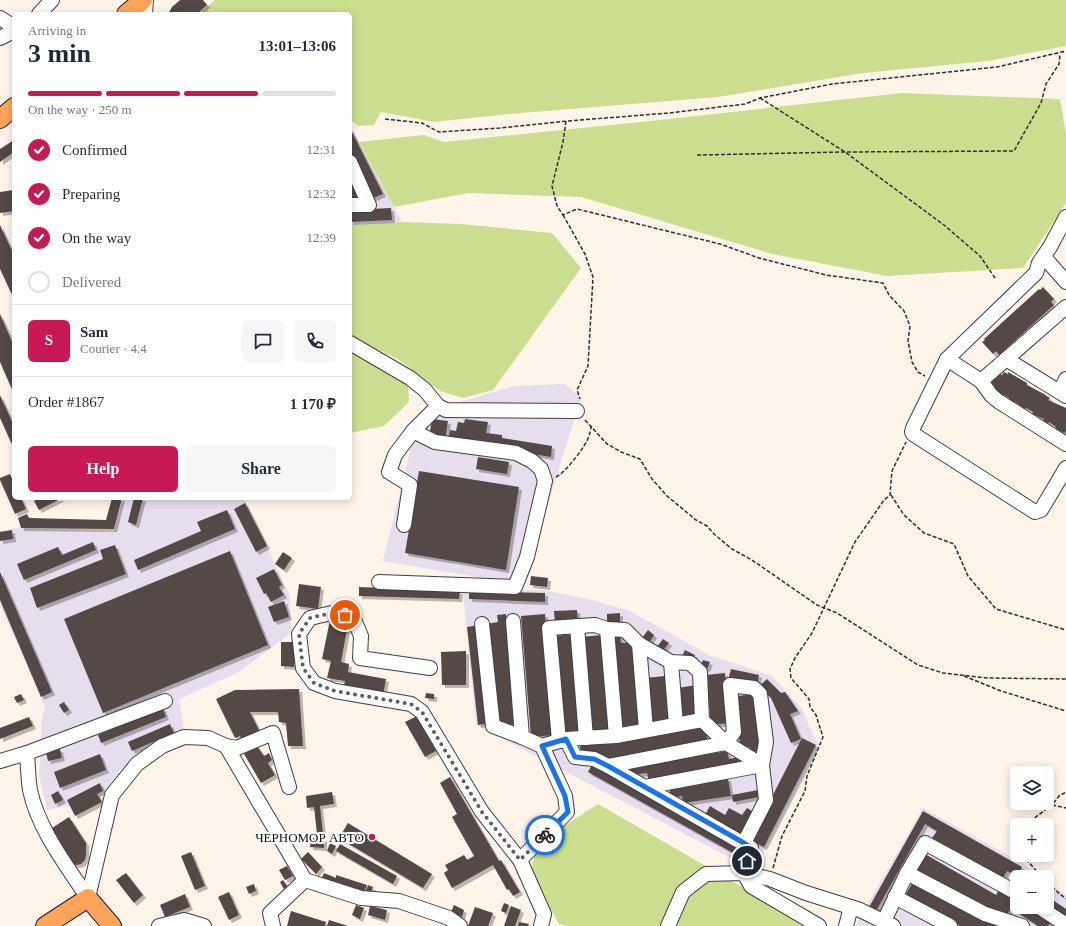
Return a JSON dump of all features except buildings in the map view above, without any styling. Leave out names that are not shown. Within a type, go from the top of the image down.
[{"type":"main road","points":[[129,12],[144,0]]},
{"type":"main road","points":[[0,118],[12,109]]},
{"type":"main road","points":[[45,926],[88,898],[112,926]]},
{"type":"lane","points":[[41,12],[52,0]]},
{"type":"lane","points":[[144,0],[145,12]]},
{"type":"lane","points":[[0,18],[12,26]]},
{"type":"lane","points":[[0,38],[12,32]]},
{"type":"lane","points":[[352,168],[369,205],[352,206]]},
{"type":"lane","points":[[1066,217],[1047,252],[1039,263],[1036,273],[947,359],[912,432],[1035,512],[1041,510],[1066,468]]},
{"type":"lane","points":[[1047,252],[1066,246]]},
{"type":"lane","points":[[1047,252],[1066,282]]},
{"type":"lane","points":[[981,381],[1066,307]]},
{"type":"lane","points":[[352,344],[410,378],[425,390],[438,406],[446,410],[477,411],[578,406]]},
{"type":"lane","points":[[947,359],[981,381],[991,395],[998,401],[1066,444]]},
{"type":"lane","points":[[1006,359],[1063,394],[1066,379]]},
{"type":"lane","points":[[404,526],[410,485],[389,472],[395,455],[413,431],[438,406]]},
{"type":"lane","points":[[379,582],[515,587],[528,557],[545,481],[542,469],[532,461],[516,454],[434,442],[413,431]]},
{"type":"lane","points":[[430,668],[360,658],[361,636],[353,617],[336,612],[310,618],[299,634],[303,668],[314,683],[335,691],[411,704],[422,712],[482,812],[520,860],[544,914],[541,926]]},
{"type":"lane","points":[[513,621],[522,737]]},
{"type":"lane","points":[[482,624],[493,726],[542,746],[563,740],[616,736],[702,720]]},
{"type":"lane","points":[[762,765],[726,743],[702,720],[700,672],[690,663],[671,662],[639,644],[625,630],[607,629],[595,625],[549,628],[563,740],[575,757],[594,759],[608,766],[744,843],[751,848],[744,874],[751,886],[819,926]]},
{"type":"lane","points":[[577,626],[586,738]]},
{"type":"lane","points":[[607,629],[616,736]]},
{"type":"lane","points":[[639,644],[646,730]]},
{"type":"lane","points":[[671,662],[676,724]]},
{"type":"lane","points":[[608,766],[726,743],[734,732],[730,685],[754,688],[760,694],[766,742],[762,765],[766,800],[744,843]]},
{"type":"lane","points":[[0,761],[27,753],[165,702]]},
{"type":"lane","points":[[88,898],[112,795],[137,764],[162,746],[184,738],[208,738],[226,746],[237,748],[273,733],[289,787]]},
{"type":"lane","points":[[226,746],[305,880],[361,898],[399,901],[449,918],[460,926]]},
{"type":"lane","points":[[520,860],[568,812],[565,796],[542,746]]},
{"type":"lane","points":[[27,753],[30,790],[36,810],[54,847],[88,898]]},
{"type":"lane","points":[[645,787],[762,765]]},
{"type":"lane","points":[[668,926],[684,892],[706,874],[744,874],[770,879],[806,893],[851,907],[889,923],[895,897],[906,873],[925,843],[1010,889]]},
{"type":"lane","points":[[906,873],[985,914],[1022,926]]},
{"type":"lane","points":[[274,926],[270,913],[305,880]]},
{"type":"lane","points":[[895,897],[950,926]]},
{"type":"lane","points":[[846,926],[851,907]]},
{"type":"lane","points":[[1050,914],[1065,924],[1064,926]]},
{"type":"lane","points":[[159,926],[184,920],[204,926]]},
{"type":"path","points":[[385,119],[422,123],[439,132],[669,113],[745,104],[760,98],[832,84],[996,67],[1066,51]]},
{"type":"path","points":[[697,156],[845,152],[1014,151],[1041,103],[1046,84],[1059,64],[1060,53]]},
{"type":"path","points":[[760,98],[845,152],[944,225],[980,256],[995,278]]},
{"type":"path","points":[[566,121],[563,142],[552,186],[557,206],[585,254],[593,277],[588,366],[577,390],[578,406],[591,427],[607,444],[621,452],[640,459],[652,479],[667,496],[696,520],[707,526],[732,549],[752,560],[817,605],[837,613],[918,665],[943,673],[988,678],[1066,680]]},
{"type":"path","points":[[564,216],[578,209],[720,244],[760,258],[826,275],[883,283],[889,295],[904,311],[910,326],[908,341],[912,362],[918,372],[936,382]]},
{"type":"path","points":[[545,481],[560,475],[580,451],[589,437],[591,427]]},
{"type":"path","points":[[912,432],[892,471],[890,495],[904,516],[924,533],[954,544],[968,576],[996,609],[1066,630]]},
{"type":"path","points":[[770,879],[782,836],[805,791],[807,776],[823,737],[816,715],[810,707],[809,699],[791,678],[790,669],[795,658],[812,633],[855,542],[884,500],[890,495]]},
{"type":"path","points":[[962,675],[1001,691],[1066,711]]},
{"type":"path","points":[[1054,802],[1059,796],[1066,792]]},
{"type":"path","points":[[1054,805],[1066,808]]},
{"type":"path","points":[[1034,818],[1045,810]]},
{"type":"path","points":[[1028,862],[1036,870]]},
{"type":"path","points":[[1054,889],[1066,899]]},
{"type":"shaded area","points":[[352,130],[394,207],[402,222],[352,225]]},
{"type":"shaded area","points":[[565,384],[581,398],[523,585],[383,561],[414,435],[422,413],[514,386]]},
{"type":"shaded area","points":[[122,500],[244,500],[290,596],[291,633],[239,672],[179,699],[184,730],[137,754],[118,772],[99,800],[47,810],[39,775],[42,718],[45,707],[0,605],[0,531],[17,528],[114,532]]},
{"type":"shaded area","points":[[544,590],[592,600],[630,611],[709,655],[772,676],[802,709],[818,745],[754,870],[476,725],[463,591]]},
{"type":"shaded area","points":[[923,808],[1010,856],[1010,862],[1020,862],[1032,870],[1010,870],[1010,914],[1054,914],[1054,887],[1066,895],[1066,926],[855,926]]},
{"type":"green space","points":[[215,0],[1066,0],[1066,46],[988,61],[863,73],[718,97],[509,114],[434,122],[381,112],[374,125],[358,126],[352,121],[352,12],[201,12]]},
{"type":"green space","points":[[902,93],[1060,99],[1066,134],[1066,203],[1023,268],[887,276],[772,254],[581,197],[468,193],[394,207],[359,142],[424,135],[444,142]]},
{"type":"green space","points":[[402,222],[461,224],[552,233],[581,268],[493,390],[463,398],[440,391],[398,359],[352,338],[352,225]]},
{"type":"green space","points":[[352,351],[408,383],[409,402],[384,426],[352,433]]},
{"type":"green space","points":[[598,804],[810,926],[567,926],[559,924],[530,873],[535,854],[552,834]]},
{"type":"way so far","points":[[345,615],[336,612],[310,618],[299,634],[303,668],[314,683],[335,691],[411,704],[422,712],[482,812],[520,860],[545,835]]},
{"type":"place","name":"ЧЕРНОМОР АВТО","points":[[372,837]]},
{"type":"route","points":[[545,835],[568,812],[565,796],[542,746],[566,739],[575,757],[594,759],[608,766],[744,843],[751,848],[747,861]]}]
